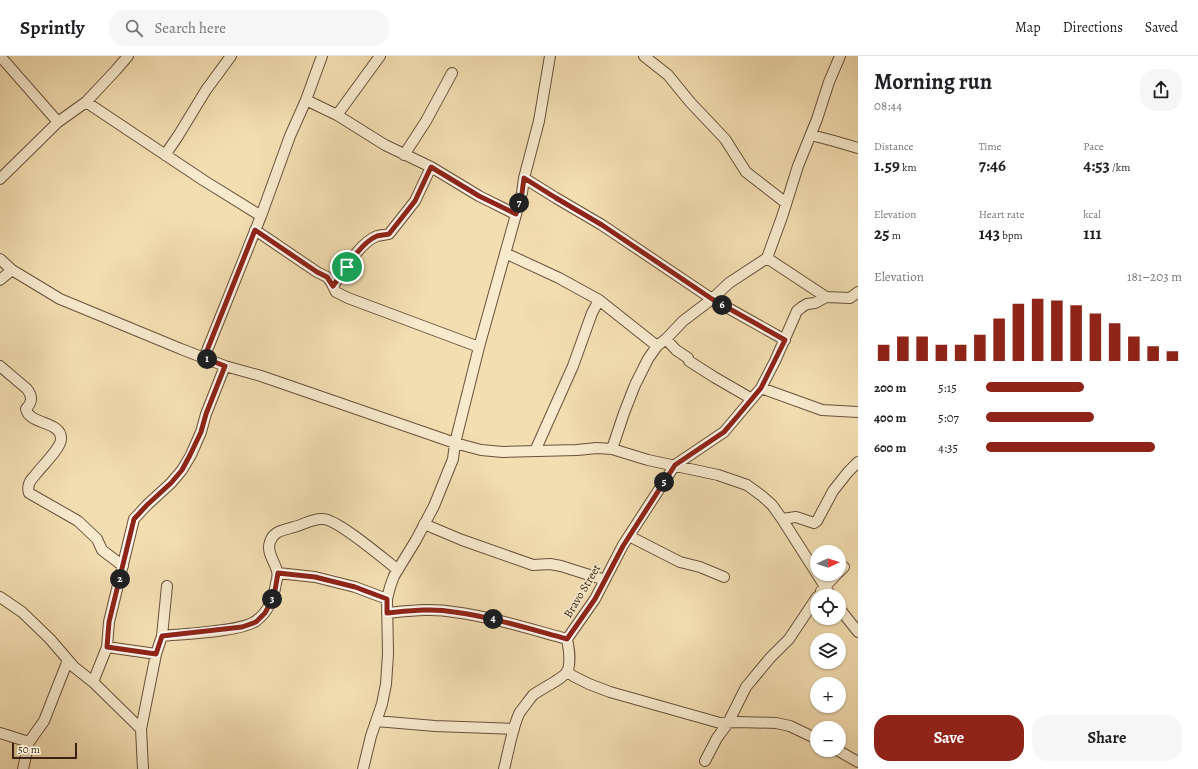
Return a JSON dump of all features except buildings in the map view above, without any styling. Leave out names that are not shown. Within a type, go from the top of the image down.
[{"type":"street","points":[[0,56],[58,122]]},
{"type":"street","points":[[0,179],[58,122],[86,102],[128,56]]},
{"type":"street","points":[[165,155],[206,90],[231,56]]},
{"type":"street","points":[[204,358],[261,216],[290,136],[306,100],[322,56]]},
{"type":"street","points":[[337,115],[380,56]]},
{"type":"street","points":[[363,769],[382,704],[386,684],[388,654],[387,599],[390,586],[394,576],[416,540],[434,506],[453,459],[455,443],[479,347],[522,193],[524,178],[539,121],[548,56]]},
{"type":"street","points":[[644,56],[668,75],[690,102],[725,139],[746,172],[786,203]]},
{"type":"street","points":[[612,449],[635,384],[648,359],[657,346],[683,321],[712,299],[729,283],[767,258],[798,166],[817,119],[828,82],[840,56]]},
{"type":"street","points":[[404,154],[426,121],[452,73]]},
{"type":"street","points":[[306,100],[337,115],[385,145],[431,167],[479,196],[516,214]]},
{"type":"street","points":[[86,102],[203,180],[261,216]]},
{"type":"street","points":[[811,135],[834,140],[858,148]]},
{"type":"street","points":[[333,286],[360,249],[378,236],[389,234],[415,201],[431,167]]},
{"type":"street","points":[[524,178],[602,225],[712,299],[785,340]]},
{"type":"street","points":[[255,230],[317,272],[327,277],[336,292],[348,298],[479,347]]},
{"type":"street","points":[[505,253],[559,278],[599,300],[657,346]]},
{"type":"street","points":[[767,258],[826,297]]},
{"type":"street","points":[[0,259],[12,270],[60,298],[204,358],[225,366],[261,376],[455,443],[481,450],[503,452],[597,448],[612,449],[648,460],[718,475],[747,485],[772,505],[826,589]]},
{"type":"street","points":[[0,280],[12,270]]},
{"type":"street","points":[[675,465],[724,432],[761,388],[785,340],[796,312],[807,304],[815,303],[826,297],[855,297]]},
{"type":"street","points":[[535,451],[573,366],[592,313],[599,300]]},
{"type":"street","points":[[666,339],[676,350],[688,358],[689,361],[752,398]]},
{"type":"street","points":[[0,366],[28,389],[32,398],[26,412],[30,416],[55,428],[59,431],[61,436],[61,441],[56,450],[30,481],[28,489],[29,493],[78,521],[97,539],[102,550],[123,566]]},
{"type":"street","points":[[93,682],[107,647],[109,622],[134,519],[171,483],[182,470],[201,432],[206,414],[225,366]]},
{"type":"street","points":[[761,388],[822,410],[858,412]]},
{"type":"street","points":[[782,519],[796,517],[810,523],[817,521],[833,491],[858,462]]},
{"type":"street","name":"Bravo Street","points":[[567,639],[595,599],[629,536],[675,465]]},
{"type":"street","points":[[162,636],[242,627],[256,622],[265,613],[274,596],[278,573],[269,548],[273,536],[280,530],[293,528],[322,518],[329,519],[343,528],[398,570]]},
{"type":"street","points":[[424,524],[462,540],[533,565],[550,564],[561,566],[605,580]]},
{"type":"street","points":[[629,536],[680,562],[700,567],[724,577]]},
{"type":"street","points":[[278,573],[315,577],[355,587],[387,599]]},
{"type":"street","points":[[822,589],[829,581]]},
{"type":"street","points":[[143,769],[141,729],[156,654],[162,636],[167,586]]},
{"type":"street","points":[[0,597],[22,612],[50,639],[74,667],[93,682],[141,729]]},
{"type":"street","points":[[706,761],[717,738],[728,723],[746,687],[770,658],[789,639],[810,608]]},
{"type":"street","points":[[387,613],[417,610],[453,611],[508,622],[567,639],[569,655],[567,671],[563,676],[533,696],[519,714],[504,769]]},
{"type":"street","points":[[846,617],[858,632]]},
{"type":"street","points":[[107,647],[156,654]]},
{"type":"street","points":[[23,769],[29,742],[44,721],[68,660]]},
{"type":"street","points":[[567,671],[573,676],[589,684],[610,692],[720,723],[776,723],[790,726],[810,736]]},
{"type":"street","points":[[376,721],[464,728],[514,729]]},
{"type":"street","points":[[0,733],[29,742]]},
{"type":"street","points":[[846,755],[858,762]]},
{"type":"route","points":[[431,167],[479,196],[516,214],[522,193],[524,178],[602,225],[712,299],[785,340],[761,388],[724,432],[675,465],[623,546],[595,599],[567,639],[508,622],[453,611],[417,610],[387,613],[387,599],[355,587],[315,577],[278,573],[274,596],[265,613],[256,622],[242,627],[162,636],[156,654],[107,647],[109,622],[134,519],[171,483],[182,470],[201,432],[206,414],[225,366],[204,358],[255,230],[317,272],[327,277],[333,286],[347,267],[360,249],[368,242],[378,236],[385,236],[389,234],[415,201],[431,167]]}]
